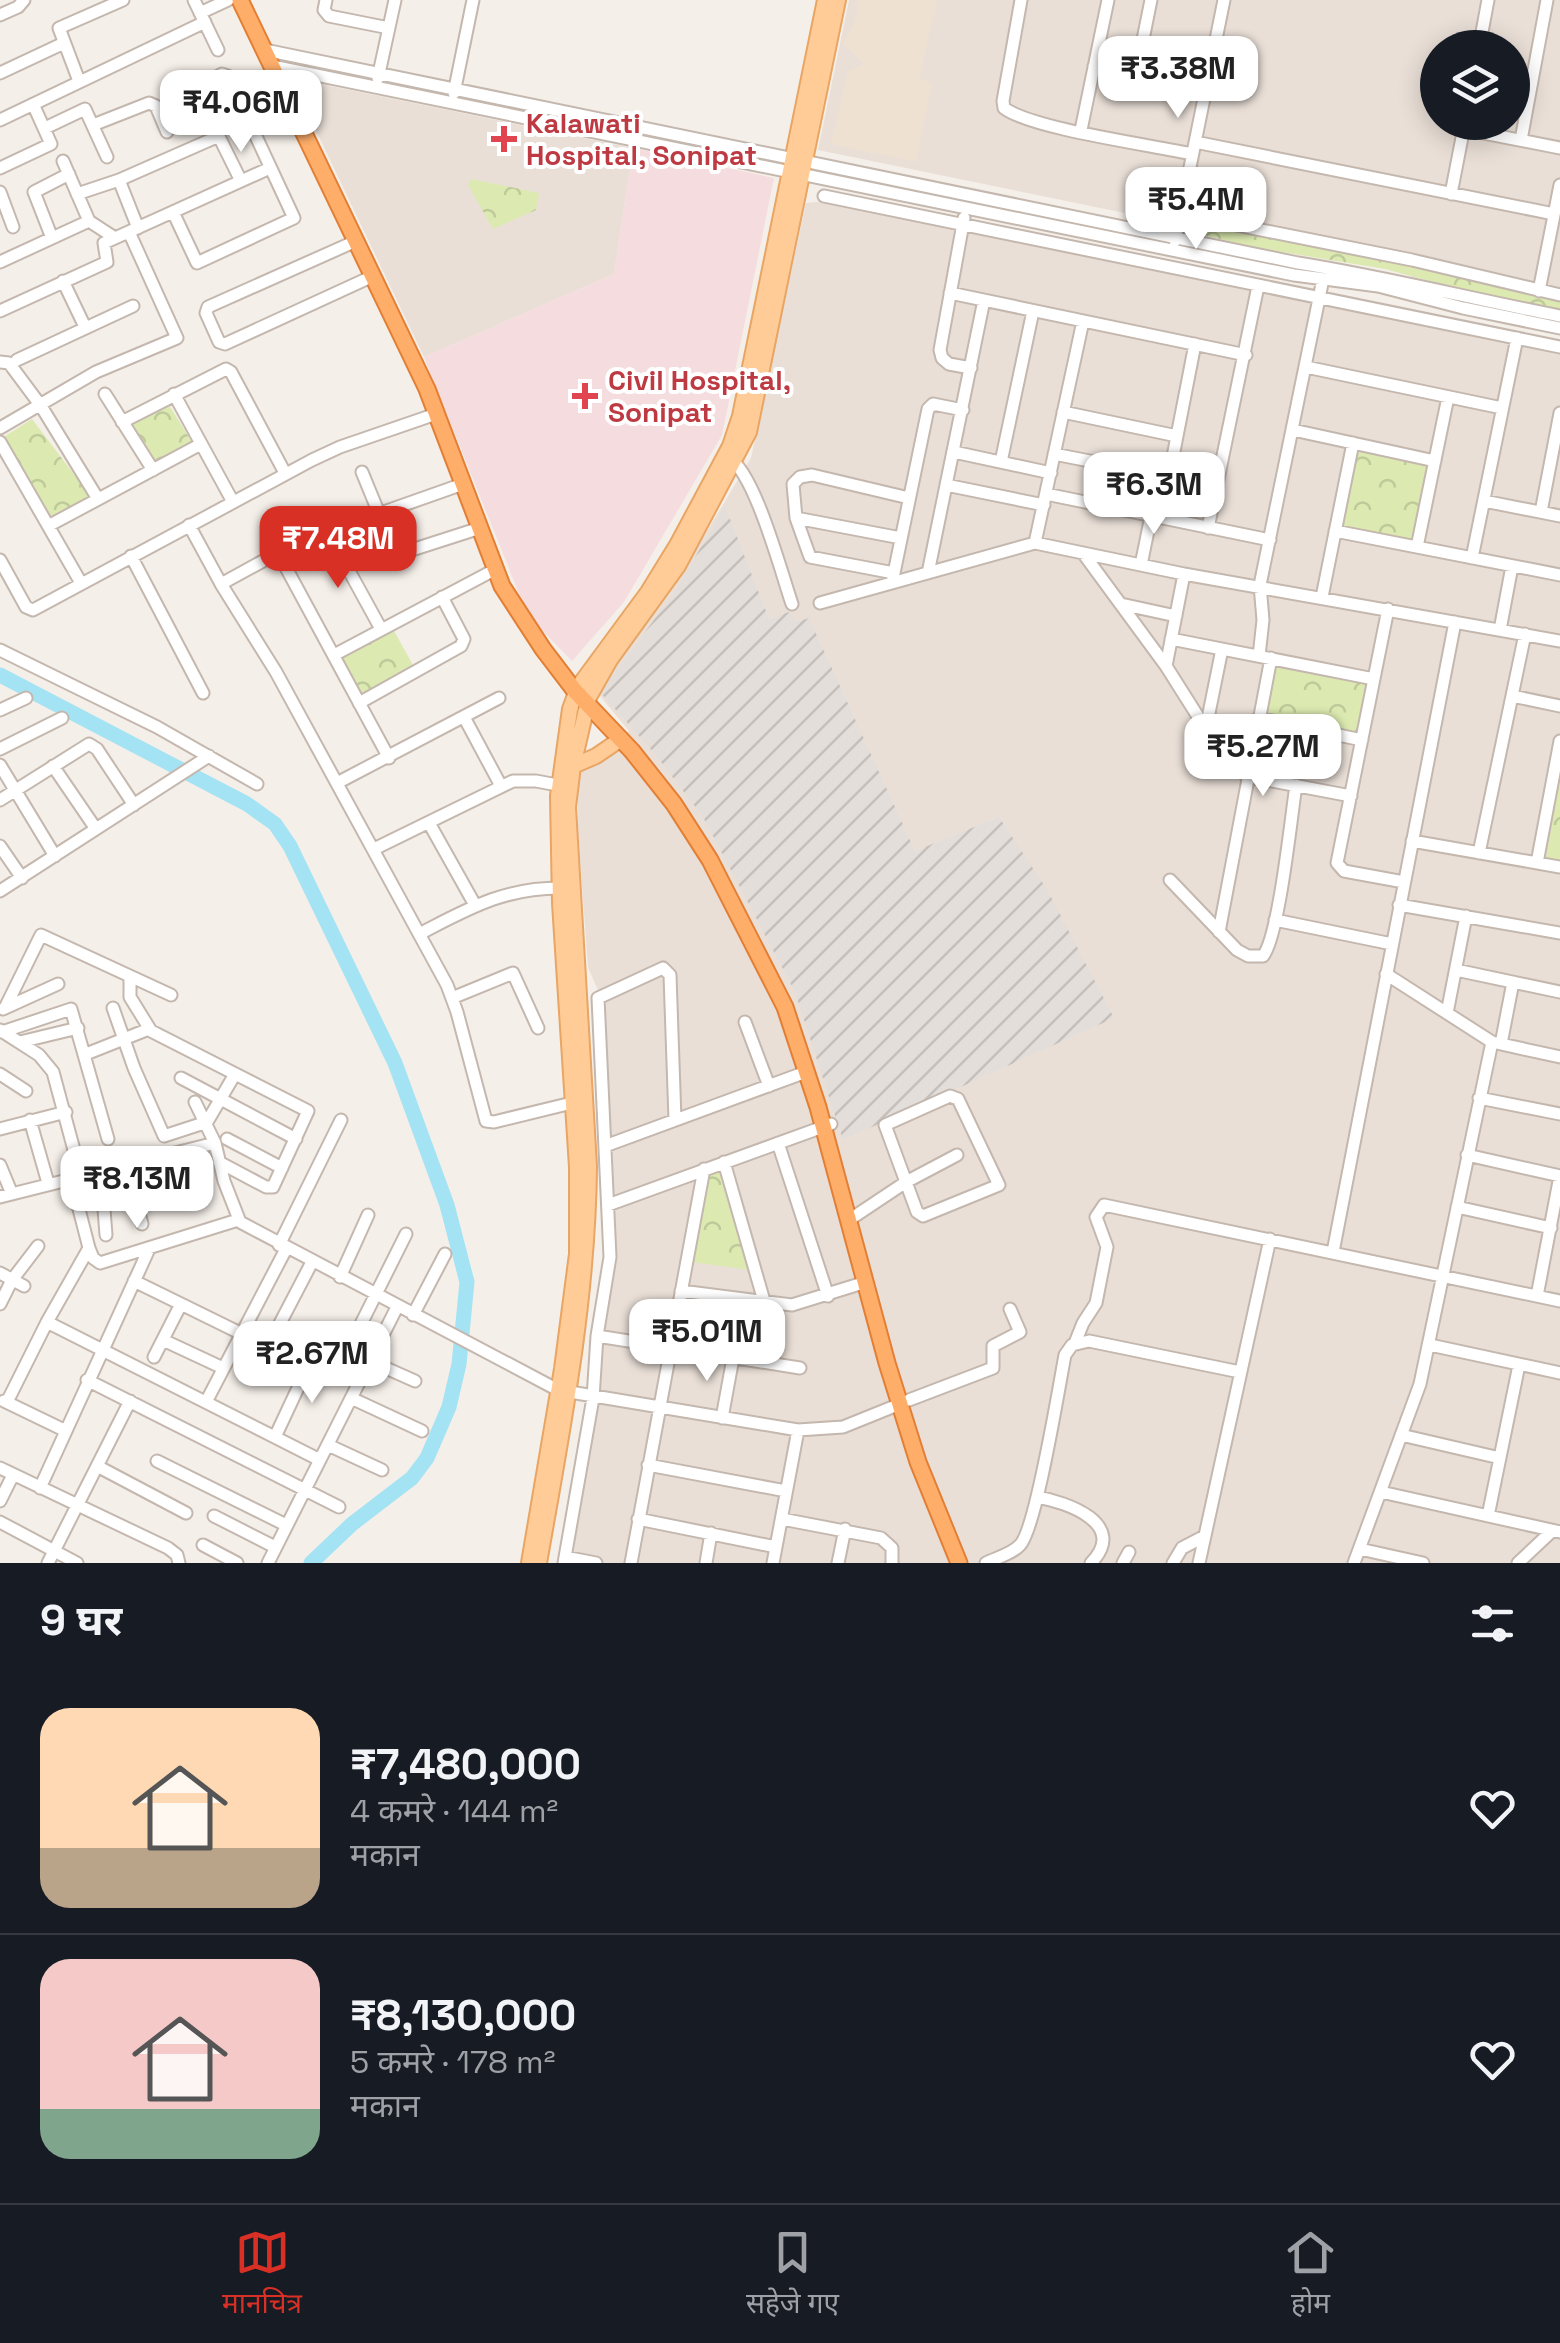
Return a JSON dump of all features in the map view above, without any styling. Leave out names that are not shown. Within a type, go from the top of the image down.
[{"type":"highway","points":[[240,0],[436,414],[496,569],[527,626],[674,804],[710,860],[785,1007],[806,1072],[822,1105]]},
{"type":"highway","points":[[580,692],[638,746],[680,799],[717,856],[792,1004],[918,1462],[960,1563]]},
{"type":"highway","points":[[853,1218],[866,1282],[882,1325]]},
{"type":"highway","points":[[904,1402],[970,1563]]},
{"type":"main road","points":[[540,1563],[577,1254],[579,1101],[568,807],[562,752],[580,692],[749,432],[826,0]]},
{"type":"main road","points":[[798,165],[838,0]]},
{"type":"main road","points":[[579,1101],[560,888],[565,786],[573,766],[580,692]]},
{"type":"main road","points":[[573,766],[621,739]]},
{"type":"main road","points":[[529,1563],[563,1392]]},
{"type":"street","points":[[0,15],[24,0]]},
{"type":"street","points":[[78,81],[60,26],[96,5],[122,0]]},
{"type":"street","points":[[194,0],[218,50]]},
{"type":"street","points":[[0,120],[203,17],[228,0]]},
{"type":"street","points":[[326,0],[324,10],[329,16],[390,28]]},
{"type":"street","points":[[377,80],[395,0]]},
{"type":"street","points":[[453,95],[473,0]]},
{"type":"street","points":[[1020,0],[1003,101],[1004,108],[1012,114],[1081,130],[1554,214]]},
{"type":"street","points":[[1081,130],[1108,0]]},
{"type":"street","points":[[1136,74],[1151,0]]},
{"type":"street","points":[[1174,244],[1224,0]]},
{"type":"street","points":[[1482,30],[1488,0]]},
{"type":"street","points":[[1530,88],[1547,0]]},
{"type":"street","points":[[0,72],[64,43]]},
{"type":"street","points":[[265,50],[377,80]]},
{"type":"street","points":[[272,66],[377,80],[1174,244],[1306,270],[1381,276],[1465,298],[1560,316]]},
{"type":"street","points":[[1094,66],[1206,89]]},
{"type":"street","points":[[173,212],[197,263],[274,230],[294,216],[225,74],[196,88],[242,181]]},
{"type":"street","points":[[93,125],[149,103],[156,106],[167,132]]},
{"type":"street","points":[[0,168],[50,145],[33,104]]},
{"type":"street","points":[[45,128],[84,109],[107,157]]},
{"type":"street","points":[[77,194],[219,136]]},
{"type":"street","points":[[1451,194],[1461,140]]},
{"type":"street","points":[[1520,140],[1560,148]]},
{"type":"street","points":[[62,160],[90,222],[115,238]]},
{"type":"street","points":[[0,311],[107,262],[104,244],[115,238],[270,168]]},
{"type":"street","points":[[52,238],[34,192],[69,174]]},
{"type":"street","points":[[0,428],[96,372],[178,338],[134,230],[119,180]]},
{"type":"street","points":[[1539,290],[1560,185]]},
{"type":"street","points":[[0,192],[13,227]]},
{"type":"street","points":[[824,196],[1560,347]]},
{"type":"street","points":[[967,200],[940,350],[942,358],[950,364],[972,368]]},
{"type":"street","points":[[1181,214],[1560,294]]},
{"type":"street","points":[[0,262],[90,222]]},
{"type":"street","points":[[356,241],[208,307],[206,312],[220,342],[225,344],[372,276]]},
{"type":"street","points":[[1306,270],[1324,279],[1378,286],[1560,328]]},
{"type":"street","points":[[1219,932],[1258,718],[1265,657],[1260,586],[1324,279]]},
{"type":"street","points":[[64,281],[85,327]]},
{"type":"street","points":[[1208,528],[1258,286]]},
{"type":"street","points":[[950,293],[1246,355]]},
{"type":"street","points":[[928,573],[984,300]]},
{"type":"street","points":[[17,360],[133,306]]},
{"type":"street","points":[[1001,462],[1033,310]]},
{"type":"street","points":[[1035,543],[1083,321]]},
{"type":"street","points":[[1472,558],[1517,338]]},
{"type":"street","points":[[1169,477],[1195,344]]},
{"type":"street","points":[[0,362],[9,364],[40,406],[98,500]]},
{"type":"street","points":[[1306,367],[1502,408]]},
{"type":"street","points":[[122,422],[221,370],[231,372],[285,473]]},
{"type":"street","points":[[105,394],[153,470]]},
{"type":"street","points":[[174,394],[232,502]]},
{"type":"street","points":[[1417,548],[1448,397]]},
{"type":"street","points":[[893,578],[930,406],[963,410]]},
{"type":"street","points":[[1064,412],[1177,436]]},
{"type":"street","points":[[0,560],[29,610],[285,473],[340,447],[436,414]]},
{"type":"street","points":[[1541,512],[1560,418]]},
{"type":"street","points":[[1293,430],[1435,461]]},
{"type":"street","points":[[0,442],[82,583]]},
{"type":"street","points":[[1322,597],[1352,443]]},
{"type":"street","points":[[50,525],[201,444]]},
{"type":"street","points":[[954,452],[1050,472]]},
{"type":"street","points":[[1054,454],[1217,486]]},
{"type":"street","points":[[730,459],[752,488],[792,604]]},
{"type":"street","points":[[362,472],[393,552],[400,556],[480,528]]},
{"type":"street","points":[[893,578],[810,557],[796,518],[793,484],[800,476],[812,475],[910,498]]},
{"type":"street","points":[[378,514],[463,484]]},
{"type":"street","points":[[946,485],[1151,516],[1270,540]]},
{"type":"street","points":[[1484,501],[1560,516]]},
{"type":"street","points":[[1141,565],[1151,516]]},
{"type":"street","points":[[796,518],[901,538]]},
{"type":"street","points":[[189,525],[276,672],[452,998],[486,1121],[579,1101]]},
{"type":"street","points":[[221,584],[325,528],[381,629]]},
{"type":"street","points":[[1335,532],[1560,575]]},
{"type":"street","points":[[820,603],[893,578],[928,573],[1035,543],[1184,574],[1560,641]]},
{"type":"street","points":[[278,551],[389,758]]},
{"type":"street","points":[[1082,553],[1166,666],[1206,728],[1216,738],[1252,744]]},
{"type":"street","points":[[131,556],[203,693]]},
{"type":"street","points":[[1500,630],[1512,566]]},
{"type":"street","points":[[334,655],[496,569]]},
{"type":"street","points":[[1166,666],[1184,574]]},
{"type":"street","points":[[359,703],[462,646],[464,640],[442,597]]},
{"type":"street","points":[[1120,604],[1176,616]]},
{"type":"street","points":[[1388,609],[1339,868],[1404,882]]},
{"type":"street","points":[[1333,1252],[1455,622]]},
{"type":"street","points":[[1479,853],[1525,634]]},
{"type":"street","points":[[1172,639],[1374,679]]},
{"type":"street","points":[[1206,728],[1222,649]]},
{"type":"street","points":[[0,650],[156,727],[257,784]]},
{"type":"street","points":[[1512,696],[1560,706]]},
{"type":"street","points":[[0,710],[26,698]]},
{"type":"street","points":[[337,783],[499,698]]},
{"type":"street","points":[[464,717],[500,786]]},
{"type":"street","points":[[0,749],[62,718]]},
{"type":"street","points":[[1258,718],[1362,740]]},
{"type":"street","points":[[1538,863],[1560,742]]},
{"type":"street","points":[[0,800],[84,744],[94,746],[134,805]]},
{"type":"street","points":[[0,891],[209,756]]},
{"type":"street","points":[[0,765],[55,856]]},
{"type":"street","points":[[54,766],[96,829]]},
{"type":"street","points":[[1246,776],[1351,796]]},
{"type":"street","points":[[374,849],[500,786],[524,780],[565,786]]},
{"type":"street","points":[[1170,880],[1242,953],[1263,956],[1269,948],[1275,920],[1296,785]]},
{"type":"street","points":[[429,823],[475,905]]},
{"type":"street","points":[[1412,841],[1560,867]]},
{"type":"street","points":[[0,846],[22,878]]},
{"type":"street","points":[[419,934],[475,905],[518,890],[560,888]]},
{"type":"street","points":[[1399,905],[1560,933]]},
{"type":"street","points":[[1447,1014],[1466,916]]},
{"type":"street","points":[[1275,920],[1392,944]]},
{"type":"street","points":[[2,1009],[41,935],[171,995]]},
{"type":"street","points":[[596,1563],[564,1560],[593,1398],[597,1336],[610,1257],[598,998],[662,968],[670,975],[675,1120]]},
{"type":"street","points":[[1456,970],[1560,992]]},
{"type":"street","points":[[452,998],[512,973],[538,1028]]},
{"type":"street","points":[[1386,974],[1496,1043],[1560,1057]]},
{"type":"street","points":[[130,976],[130,997],[149,1029],[308,1111],[275,1184],[269,1188],[219,1162]]},
{"type":"street","points":[[1354,1563],[1420,1384],[1479,1098],[1513,982]]},
{"type":"street","points":[[2,1009],[58,984]]},
{"type":"street","points":[[1,1031],[69,1008],[86,1054],[108,1138]]},
{"type":"street","points":[[113,1008],[162,1134],[207,1122],[236,1074]]},
{"type":"street","points":[[745,1022],[769,1086]]},
{"type":"street","points":[[20,1042],[78,1028]]},
{"type":"street","points":[[86,1054],[149,1029]]},
{"type":"street","points":[[1,1031],[49,1066],[66,1112],[93,1258],[100,1263],[238,1220]]},
{"type":"street","points":[[605,1146],[806,1072]]},
{"type":"street","points":[[0,1074],[26,1091]]},
{"type":"street","points":[[181,1078],[296,1139]]},
{"type":"street","points":[[954,1096],[999,1184],[923,1216],[917,1212],[906,1182],[885,1125],[954,1096]]},
{"type":"street","points":[[1479,1098],[1560,1114]]},
{"type":"street","points":[[196,1102],[221,1141],[282,1168]]},
{"type":"street","points":[[0,1128],[66,1112]]},
{"type":"street","points":[[30,1120],[48,1183]]},
{"type":"street","points":[[206,1402],[242,1334],[341,1120]]},
{"type":"street","points":[[608,1204],[827,1125]]},
{"type":"street","points":[[221,1141],[219,1162],[238,1220],[282,1247],[563,1392],[798,1430],[843,1427],[993,1368],[993,1346],[1020,1332],[1010,1308]]},
{"type":"street","points":[[0,1166],[6,1193],[221,1141]]},
{"type":"street","points":[[778,1143],[828,1296]]},
{"type":"street","points":[[853,1218],[906,1182],[956,1155]]},
{"type":"street","points":[[1467,1155],[1560,1176],[1537,1296]]},
{"type":"street","points":[[724,1162],[764,1301]]},
{"type":"street","points":[[126,1165],[142,1224]]},
{"type":"street","points":[[631,1563],[704,1170]]},
{"type":"street","points":[[100,1171],[106,1234]]},
{"type":"street","points":[[986,1563],[1020,1545],[1037,1497],[1065,1354],[1075,1344],[1098,1298],[1107,1247],[1096,1217],[1104,1205],[1560,1302]]},
{"type":"street","points":[[1457,1206],[1550,1228]]},
{"type":"street","points":[[340,1277],[368,1214]]},
{"type":"street","points":[[359,1328],[406,1234]]},
{"type":"street","points":[[1199,1563],[1270,1239]]},
{"type":"street","points":[[0,1304],[18,1283],[38,1246]]},
{"type":"street","points":[[64,1430],[4,1401],[89,1248]]},
{"type":"street","points":[[40,1488],[149,1249]]},
{"type":"street","points":[[413,1314],[445,1254]]},
{"type":"street","points":[[276,1333],[312,1262]]},
{"type":"street","points":[[0,1273],[18,1283]]},
{"type":"street","points":[[134,1281],[242,1334]]},
{"type":"street","points":[[681,1290],[792,1305],[866,1282]]},
{"type":"street","points":[[154,1358],[181,1304]]},
{"type":"street","points":[[268,1563],[397,1307]]},
{"type":"street","points":[[48,1322],[320,1460]]},
{"type":"street","points":[[597,1336],[800,1368]]},
{"type":"street","points":[[163,1340],[223,1368]]},
{"type":"street","points":[[1075,1344],[1089,1341],[1240,1372]]},
{"type":"street","points":[[1430,1345],[1560,1373]]},
{"type":"street","points":[[274,1437],[312,1358]]},
{"type":"street","points":[[722,1418],[732,1358]]},
{"type":"street","points":[[370,1361],[414,1380]]},
{"type":"street","points":[[1488,1516],[1519,1364]]},
{"type":"street","points":[[87,1380],[339,1508]]},
{"type":"street","points":[[351,1398],[422,1431]]},
{"type":"street","points":[[48,1563],[130,1401]]},
{"type":"street","points":[[773,1563],[798,1430]]},
{"type":"street","points":[[1401,1435],[1500,1458]]},
{"type":"street","points":[[328,1445],[382,1470]]},
{"type":"street","points":[[157,1461],[286,1526]]},
{"type":"street","points":[[648,1465],[786,1491]]},
{"type":"street","points":[[97,1466],[186,1513]]},
{"type":"street","points":[[0,1468],[168,1548],[177,1555],[179,1563]]},
{"type":"street","points":[[0,1501],[13,1475]]},
{"type":"street","points":[[1381,1492],[1556,1532]]},
{"type":"street","points":[[1037,1497],[1070,1504],[1093,1521],[1102,1535],[1102,1543],[1090,1563]]},
{"type":"street","points":[[214,1516],[276,1547]]},
{"type":"street","points":[[782,1518],[874,1535],[892,1548],[892,1563]]},
{"type":"street","points":[[638,1519],[776,1547]]},
{"type":"street","points":[[0,1522],[77,1563]]},
{"type":"street","points":[[838,1563],[845,1529]]},
{"type":"street","points":[[1518,1563],[1556,1532]]},
{"type":"street","points":[[706,1563],[711,1533]]},
{"type":"street","points":[[1173,1563],[1182,1548],[1205,1536]]},
{"type":"street","points":[[203,1545],[236,1563]]},
{"type":"street","points":[[1360,1549],[1423,1563]]},
{"type":"shaded area","points":[[849,0],[1560,0],[1560,291],[1185,216],[1164,221],[818,150]]},
{"type":"shaded area","points":[[858,0],[937,0],[919,79],[932,83],[916,162],[831,144],[848,71],[864,64],[843,43],[857,17]]},
{"type":"shaded area","points":[[291,78],[633,148],[614,274],[424,357]]},
{"type":"shaded area","name":"Civil Hospital, Sonipat","points":[[633,148],[774,178],[722,435],[624,602],[572,661],[542,630],[520,596],[424,357],[614,274]]},
{"type":"shaded area","points":[[827,201],[1560,350],[1560,1563],[561,1563],[613,1257],[602,1000],[588,967],[578,784],[581,773],[629,731],[596,691],[671,591],[751,458],[806,203]]},
{"type":"shaded area","points":[[725,506],[769,619],[789,612],[797,622],[809,618],[915,851],[999,817],[1048,891],[1114,1018],[843,1140],[795,992],[703,817],[655,754],[600,692],[674,593]]},
{"type":"green space","points":[[471,179],[539,193],[536,210],[493,229],[468,185]]},
{"type":"green space","points":[[1199,226],[1395,261],[1560,299],[1560,309],[1459,289],[1385,269],[1252,247],[1184,230]]},
{"type":"green space","points":[[169,405],[192,442],[156,463],[131,426]]},
{"type":"green space","points":[[32,419],[92,498],[51,520],[2,438]]},
{"type":"green space","points":[[1356,451],[1429,465],[1414,541],[1341,526]]},
{"type":"green space","points":[[393,629],[414,667],[362,696],[341,658]]},
{"type":"green space","points":[[1275,664],[1367,683],[1357,734],[1265,715]]},
{"type":"green space","points":[[1560,777],[1560,861],[1546,859]]},
{"type":"green space","points":[[722,1170],[750,1270],[691,1262],[708,1173]]},
{"type":"waterway","points":[[0,675],[247,804],[275,824],[290,846],[395,1063],[447,1205],[467,1282],[459,1364],[449,1407],[427,1458],[412,1478],[352,1524],[311,1563]]},
{"type":"place","name":"Kalawati Hospital, Sonipat","points":[[504,139]]},
{"type":"place","name":"Civil Hospital, Sonipat","points":[[585,396]]}]
